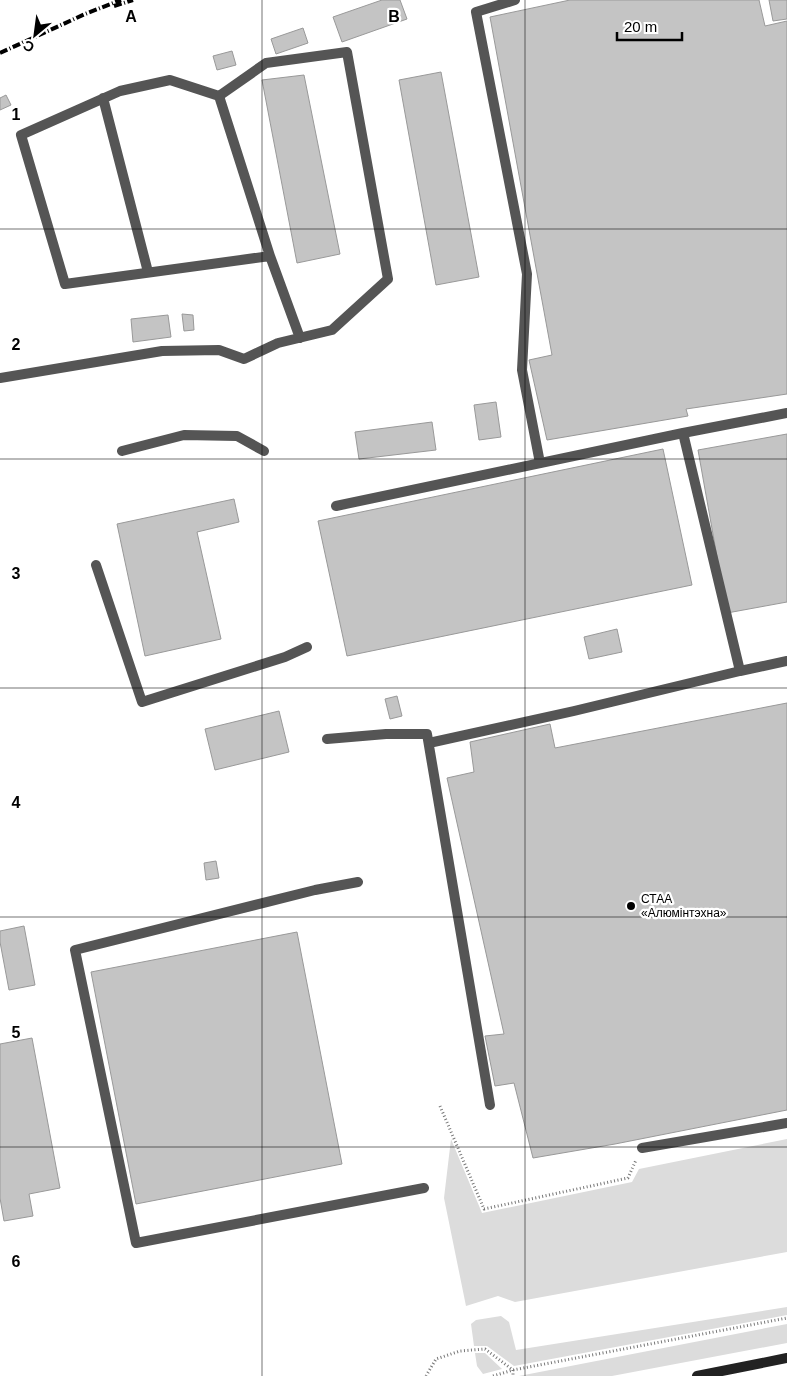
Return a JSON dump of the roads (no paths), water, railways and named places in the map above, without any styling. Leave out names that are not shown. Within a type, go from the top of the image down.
[{"type":"main road","points":[[697,1376],[787,1358]]},
{"type":"lane","points":[[515,0],[476,12],[527,274],[522,370],[540,463]]},
{"type":"lane","points":[[0,378],[162,351],[219,350],[244,359],[278,343],[332,330],[388,279],[346,52],[266,63],[219,96]]},
{"type":"lane","points":[[219,96],[170,80],[120,91],[21,135],[65,284],[270,256]]},
{"type":"lane","points":[[219,96],[270,256],[300,338]]},
{"type":"lane","points":[[103,98],[148,272]]},
{"type":"lane","points":[[336,506],[787,413]]},
{"type":"lane","points":[[683,433],[740,671]]},
{"type":"lane","points":[[122,451],[184,435],[237,436],[264,451]]},
{"type":"lane","points":[[96,565],[142,702],[307,647]]},
{"type":"lane","points":[[429,743],[583,709],[740,671],[787,662]]},
{"type":"lane","points":[[327,739],[386,734],[427,734],[490,1105]]},
{"type":"lane","points":[[358,882],[316,890],[75,950],[136,1243],[424,1188]]},
{"type":"lane","points":[[642,1148],[787,1123]]},
{"type":"railway","points":[[0,53],[85,14],[121,0]]},
{"type":"railway","points":[[114,6],[133,0]]},
{"type":"place","name":"СТАА «Алюмінтэхна»","points":[[631,906]]}]
